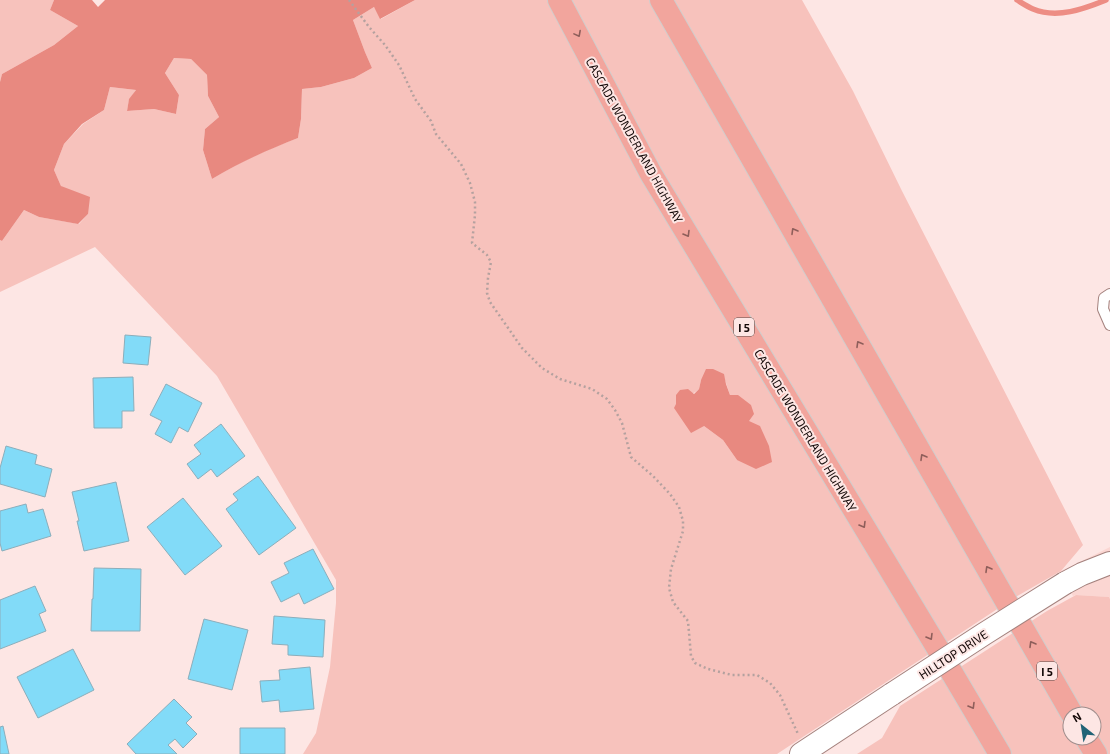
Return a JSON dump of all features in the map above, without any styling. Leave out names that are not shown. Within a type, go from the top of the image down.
[{"type":"highway","name":"CASCADE WONDERLAND HIGHWAY","points":[[559,0],[651,174],[938,649]]},
{"type":"highway","points":[[661,0],[1007,603]]},
{"type":"highway","name":"I 5","points":[[1022,627],[1067,706]]},
{"type":"highway","points":[[952,673],[1000,754]]},
{"type":"main road","name":"HILLTOP DRIVE","points":[[803,752],[1065,583],[1082,574],[1110,564]]},
{"type":"lane","points":[[1110,294],[1104,298],[1102,309],[1110,325]]},
{"type":"path","points":[[349,0],[399,65],[415,100],[431,121],[436,134],[461,164],[470,183],[476,202],[472,243],[487,255],[491,262],[487,293],[490,302],[522,348],[542,368],[560,379],[592,389],[607,399],[622,423],[631,457],[653,476],[670,494],[679,507],[683,521],[683,531],[671,569],[669,588],[673,602],[688,621],[691,656],[695,663],[708,669],[732,675],[757,676],[770,683],[780,695],[803,752]]},
{"type":"shaded area","points":[[0,0],[54,0],[50,10],[78,26],[54,45],[2,74],[0,82]]},
{"type":"shaded area","points":[[54,0],[92,0],[98,7],[105,0],[415,0],[380,19],[374,7],[353,20],[372,68],[354,78],[321,87],[302,89],[301,119],[298,138],[233,167],[212,179],[203,150],[205,129],[219,117],[208,96],[207,75],[191,59],[174,58],[165,73],[179,95],[176,114],[154,109],[127,111],[129,99],[136,90],[110,87],[104,110],[82,124],[64,144],[54,170],[61,186],[90,197],[88,214],[78,224],[39,217],[24,210],[2,241],[0,240],[0,82],[2,74],[54,45],[78,26],[50,10]]},
{"type":"shaded area","points":[[415,0],[802,0],[853,91],[902,191],[1083,545],[1061,571],[1014,598],[777,754],[303,754],[316,733],[330,667],[336,603],[336,580],[217,376],[95,247],[0,292],[0,240],[2,241],[24,210],[39,217],[79,224],[88,214],[61,186],[54,170],[64,144],[83,124],[104,110],[110,87],[136,90],[129,100],[127,111],[154,109],[176,114],[179,95],[165,73],[174,58],[191,59],[207,75],[208,96],[219,117],[205,129],[203,150],[212,179],[254,156],[298,138],[301,119],[302,89],[321,87],[354,78],[372,68],[353,20],[374,7],[381,19]],"holes":[[[723,374],[730,395],[749,421],[737,460],[723,440],[675,408],[679,403],[699,389],[701,380]]]},
{"type":"shaded area","points":[[706,369],[713,369],[724,374],[730,395],[738,395],[751,405],[754,414],[749,421],[760,426],[769,446],[772,462],[756,469],[737,460],[723,440],[704,426],[691,433],[674,408],[676,404],[676,395],[680,390],[688,389],[694,394],[699,389]]},
{"type":"shaded area","points":[[1110,547],[1110,599],[1109,597],[1073,596],[1059,572]]},
{"type":"shaded area","points":[[1076,595],[1109,597],[1110,754],[857,754],[882,738],[900,706],[1047,611]]},
{"type":"building","points":[[125,335],[151,337],[148,365],[123,363]]},
{"type":"building","points":[[133,377],[134,411],[122,411],[122,428],[94,428],[93,378]]},
{"type":"building","points":[[166,384],[202,403],[188,432],[179,427],[171,443],[155,434],[162,421],[150,415]]},
{"type":"building","points":[[221,424],[245,456],[217,477],[211,469],[198,479],[187,464],[201,454],[194,445]]},
{"type":"building","points":[[6,446],[37,455],[35,464],[52,469],[45,497],[0,484],[0,468]]},
{"type":"building","points":[[258,476],[296,528],[259,555],[226,509],[238,500],[233,494]]},
{"type":"building","points":[[116,482],[129,541],[84,551],[72,492]]},
{"type":"building","points":[[183,498],[222,546],[185,575],[147,527]]},
{"type":"building","points":[[26,504],[28,513],[43,509],[51,536],[2,551],[0,543],[0,511]]},
{"type":"building","points":[[313,549],[334,589],[304,604],[299,593],[281,602],[271,582],[289,573],[284,563]]},
{"type":"building","points":[[94,568],[141,569],[140,631],[91,631]]},
{"type":"building","points":[[35,586],[46,611],[39,614],[46,631],[0,649],[0,600]]},
{"type":"building","points":[[274,616],[325,620],[323,657],[288,655],[288,645],[272,644]]},
{"type":"building","points":[[204,619],[248,630],[232,690],[188,679]]},
{"type":"building","points":[[73,649],[94,690],[38,718],[17,677]]},
{"type":"building","points":[[310,667],[314,709],[280,712],[279,700],[262,702],[260,681],[280,680],[279,670]]},
{"type":"building","points":[[174,699],[192,717],[186,723],[197,734],[183,748],[175,739],[168,745],[177,754],[136,754],[127,744]]},
{"type":"building","points":[[3,726],[9,754],[0,754],[0,727]]},
{"type":"building","points":[[240,728],[285,728],[285,754],[240,754]]},
{"type":"waterway","points":[[1017,0],[1033,9],[1051,13],[1070,12],[1089,7],[1106,0]]}]
